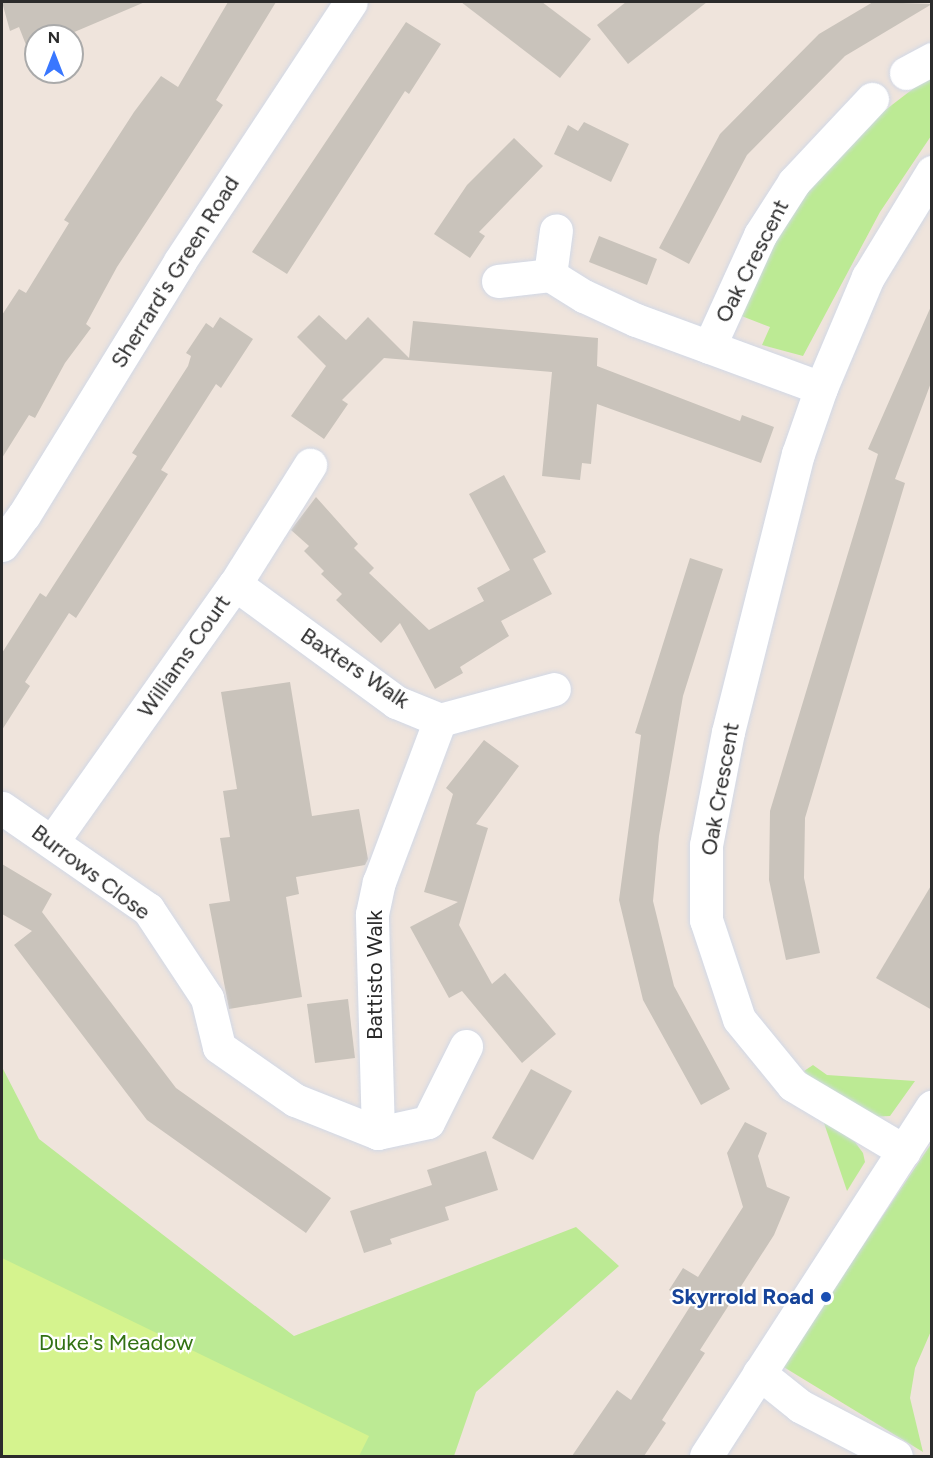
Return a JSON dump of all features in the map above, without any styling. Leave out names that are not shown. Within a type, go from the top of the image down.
[{"type":"street","name":"Sherrard's Green Road","points":[[2,544],[13,508],[351,2]]},
{"type":"street","name":"Oak Crescent","points":[[709,347],[760,235],[794,182],[872,99]]},
{"type":"street","name":"Oak Crescent","points":[[904,1151],[793,1086],[739,1019],[706,920],[706,845],[728,732],[798,454],[821,388],[868,277],[932,172]]},
{"type":"street","points":[[498,281],[550,275],[556,230]]},
{"type":"street","name":"Oak Crescent","points":[[550,275],[584,296],[636,320],[821,388]]},
{"type":"street","name":"Williams Court","points":[[52,842],[235,584],[310,465]]},
{"type":"street","name":"Baxters Walk","points":[[235,584],[396,702],[440,720]]},
{"type":"street","points":[[440,720],[554,689]]},
{"type":"street","name":"Battisto Walk","points":[[378,1133],[372,914],[379,882],[440,720]]},
{"type":"street","name":"Burrows Close","points":[[2,808],[148,909],[207,998],[219,1047],[295,1100],[378,1133]]},
{"type":"street","points":[[378,1133],[428,1122],[466,1047]]},
{"type":"street","points":[[706,1456],[932,1107]]},
{"type":"street","points":[[759,1373],[800,1406],[896,1456]]},
{"type":"green space","points":[[931,75],[931,136],[880,212],[803,356],[762,345],[770,327],[739,315],[781,221],[845,141]]},
{"type":"green space","points":[[813,1065],[827,1075],[915,1081],[890,1116],[870,1117],[824,1092],[804,1071]]},
{"type":"green space","name":"Duke's Meadow","points":[[2,1067],[39,1139],[294,1336],[576,1227],[619,1266],[476,1392],[454,1456],[2,1456]]},
{"type":"green space","points":[[823,1120],[855,1142],[863,1153],[865,1162],[847,1191]]},
{"type":"green space","points":[[931,1144],[931,1331],[915,1368],[910,1398],[923,1452],[782,1366]]},
{"type":"green space","points":[[2,1258],[369,1436],[359,1456],[2,1456]]},
{"type":"building","points":[[2,2],[145,2],[84,28],[84,24],[24,24],[24,40],[19,27],[10,31]]},
{"type":"building","points":[[228,2],[276,2],[216,100],[223,105],[117,267],[86,324],[91,328],[65,363],[35,418],[29,415],[2,458],[2,315],[19,289],[26,293],[69,223],[64,220],[134,112],[161,76],[178,87]]},
{"type":"building","points":[[461,2],[542,2],[591,39],[560,78]]},
{"type":"building","points":[[626,2],[707,2],[628,64],[597,25]]},
{"type":"building","points":[[873,2],[932,4],[845,56],[747,155],[689,264],[659,248],[720,134],[819,34]]},
{"type":"building","points":[[406,22],[441,44],[409,94],[405,91],[287,274],[252,252]]},
{"type":"building","points":[[584,122],[629,144],[611,182],[554,154],[568,125],[578,131]]},
{"type":"building","points":[[514,138],[543,166],[479,232],[485,236],[470,258],[434,234],[467,185]]},
{"type":"building","points":[[599,236],[657,259],[647,285],[589,262]]},
{"type":"building","points":[[932,304],[932,380],[895,479],[905,483],[805,818],[804,878],[820,953],[786,960],[769,880],[770,811],[878,454],[868,449]]},
{"type":"building","points":[[319,315],[346,340],[368,317],[409,358],[413,321],[598,338],[597,366],[740,421],[742,415],[774,427],[761,463],[597,404],[591,464],[582,463],[580,480],[542,476],[552,372],[384,358],[342,400],[348,404],[324,439],[291,416],[326,366],[297,337]]},
{"type":"building","points":[[220,317],[253,339],[221,388],[216,384],[161,470],[168,474],[76,618],[69,613],[25,682],[30,686],[2,730],[2,653],[40,593],[46,597],[137,456],[132,453],[188,366],[191,356],[186,353],[206,323],[213,328]]},
{"type":"building","points":[[504,475],[546,552],[533,559],[552,594],[501,621],[509,636],[460,667],[463,673],[435,689],[400,623],[381,643],[336,600],[342,594],[321,574],[324,571],[304,551],[309,546],[291,530],[316,497],[358,544],[354,548],[374,568],[369,573],[429,630],[484,601],[477,588],[510,570],[469,494]]},
{"type":"building","points":[[690,558],[723,569],[683,696],[659,836],[653,901],[674,986],[730,1089],[701,1105],[643,1000],[619,900],[641,735],[635,733]]},
{"type":"building","points":[[290,682],[312,816],[359,809],[368,859],[365,865],[296,877],[299,894],[286,897],[302,997],[229,1009],[209,904],[230,901],[220,838],[230,837],[223,791],[237,789],[221,692]]},
{"type":"building","points":[[484,740],[519,766],[476,824],[488,828],[459,925],[492,984],[505,973],[556,1034],[522,1063],[462,991],[449,998],[410,927],[458,902],[424,892],[453,794],[446,788]]},
{"type":"building","points":[[2,864],[52,894],[42,912],[176,1088],[331,1198],[306,1233],[147,1120],[14,945],[32,931],[2,914]]},
{"type":"building","points":[[932,884],[932,1010],[876,978]]},
{"type":"building","points":[[348,999],[355,1058],[315,1063],[307,1004]]},
{"type":"building","points":[[531,1069],[572,1091],[533,1160],[492,1138]]},
{"type":"building","points":[[745,1122],[767,1133],[758,1156],[767,1187],[790,1197],[774,1235],[700,1350],[705,1353],[662,1420],[666,1423],[644,1456],[572,1456],[617,1390],[631,1400],[691,1305],[669,1290],[683,1268],[698,1277],[743,1207],[727,1153]]},
{"type":"building","points":[[486,1151],[498,1190],[445,1207],[449,1220],[390,1239],[392,1244],[364,1253],[350,1211],[432,1185],[427,1170]]},
{"type":"place","name":"Skyrrold Road","points":[[826,1297]]}]
